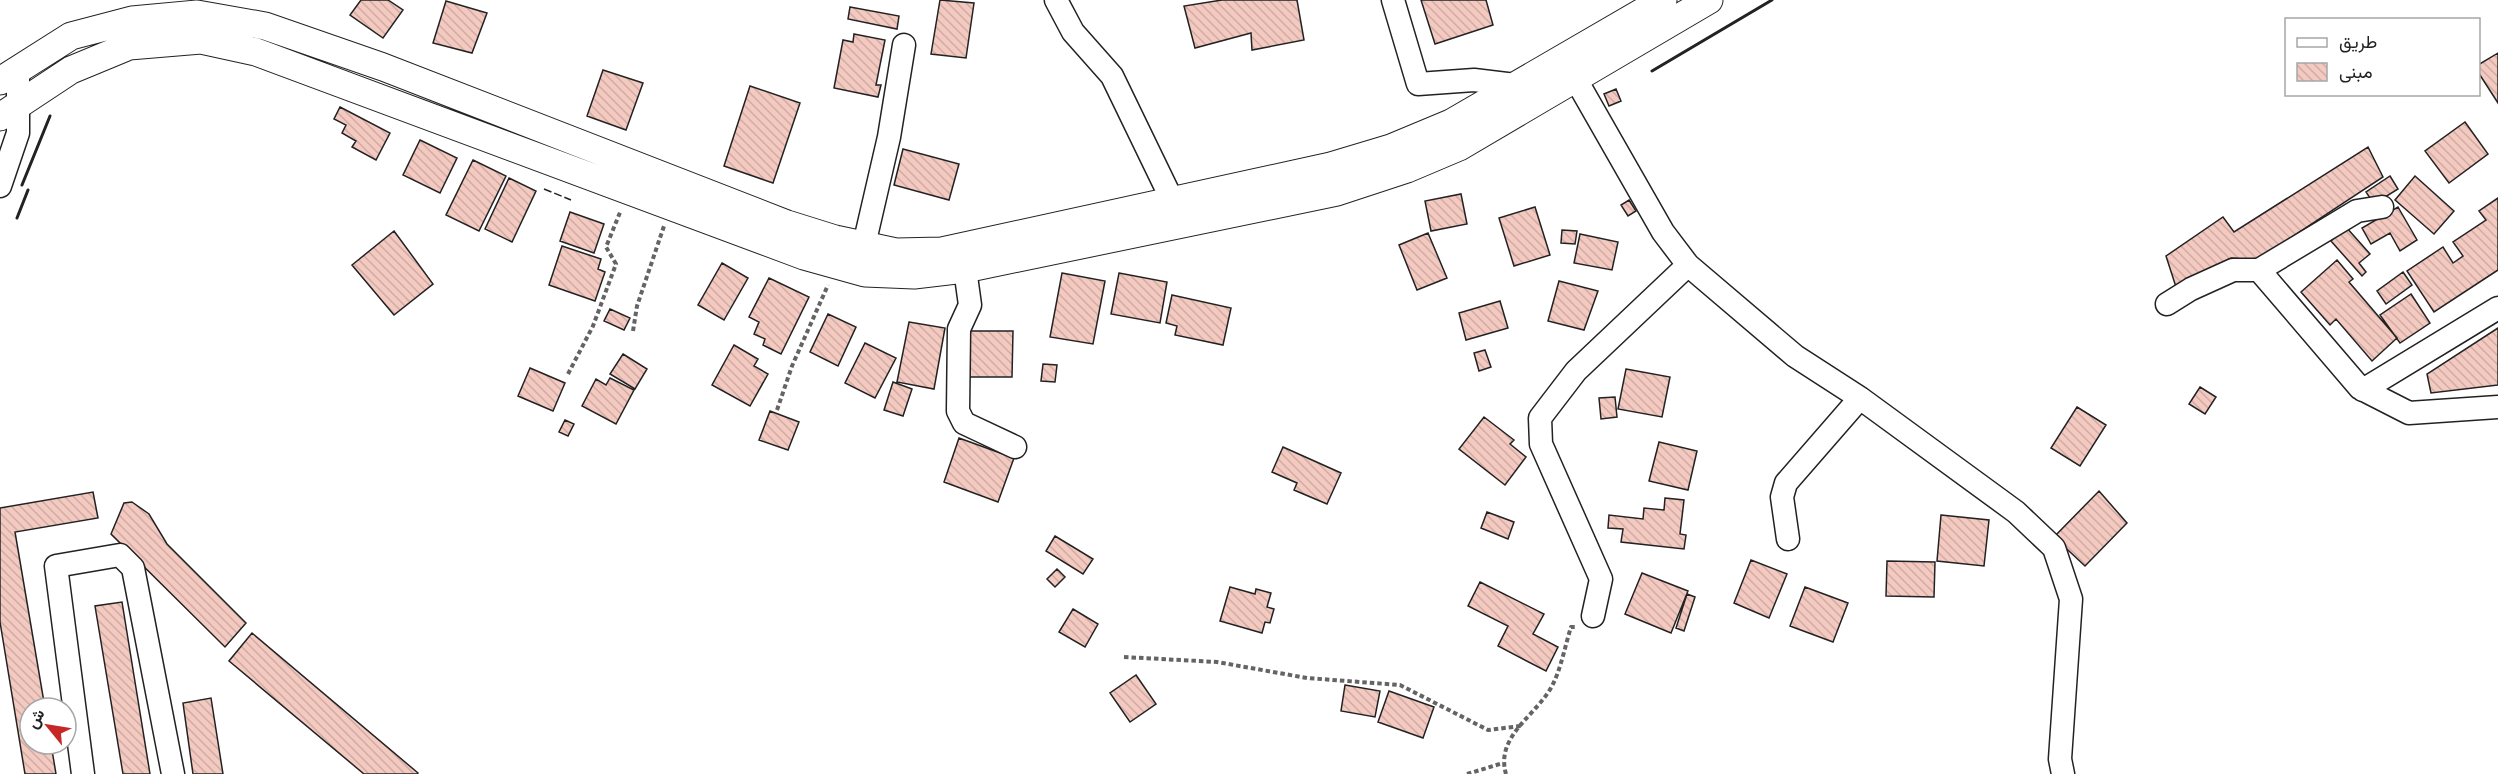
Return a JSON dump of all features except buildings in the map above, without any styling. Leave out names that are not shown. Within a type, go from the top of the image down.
[{"type":"main road","points":[[9,76],[71,36],[132,20],[197,14],[265,26],[383,67],[787,224],[896,252],[942,251],[1331,166],[1391,148],[1451,123],[1663,0]]},
{"type":"main road","points":[[9,111],[71,69],[129,46],[201,40],[256,52],[804,256],[865,273],[915,275],[965,269],[1337,192],[1459,147],[1709,0]]},
{"type":"street","points":[[1056,0],[1073,32],[1112,76],[1173,202]]},
{"type":"street","points":[[1393,0],[1418,84],[1474,80],[1515,85]]},
{"type":"street","points":[[864,245],[889,137],[904,45]]},
{"type":"street","points":[[0,186],[18,133],[9,111],[9,76]]},
{"type":"street","points":[[1575,78],[1663,232],[1688,265],[1795,356],[1860,398],[2016,512],[2054,548],[2071,599],[2060,759],[2063,774]]},
{"type":"street","points":[[2167,304],[2191,289],[2233,270],[2259,270],[2357,211],[2382,207]]},
{"type":"street","points":[[1593,616],[1601,579],[1541,444],[1540,418],[1576,372],[1688,265]]},
{"type":"street","points":[[965,269],[970,305],[959,329],[958,411],[964,423],[1015,447]]},
{"type":"street","points":[[2259,270],[2355,385],[2363,390],[2409,413],[2498,407]]},
{"type":"street","points":[[2363,390],[2498,308]]},
{"type":"street","points":[[1788,539],[1782,496],[1786,483],[1860,398]]},
{"type":"street","points":[[83,774],[56,566],[120,555],[134,568],[173,774]]},
{"type":"path","points":[[568,374],[592,326],[616,264],[606,247],[629,190]]},
{"type":"path","points":[[633,331],[637,306],[671,206]]},
{"type":"path","points":[[777,410],[792,366],[837,265]]},
{"type":"path","points":[[1506,774],[1503,763],[1508,740],[1552,686],[1571,627],[1591,625],[1593,616]]},
{"type":"path","points":[[1124,657],[1217,662],[1307,678],[1400,685],[1488,730],[1521,726]]},
{"type":"path","points":[[1467,774],[1503,763]]},
{"type":"fence","points":[[544,189],[571,200]]},
{"type":"wall","points":[[1652,71],[1772,0]]},
{"type":"wall","points":[[22,185],[50,116]]},
{"type":"wall","points":[[17,218],[28,190]]}]
